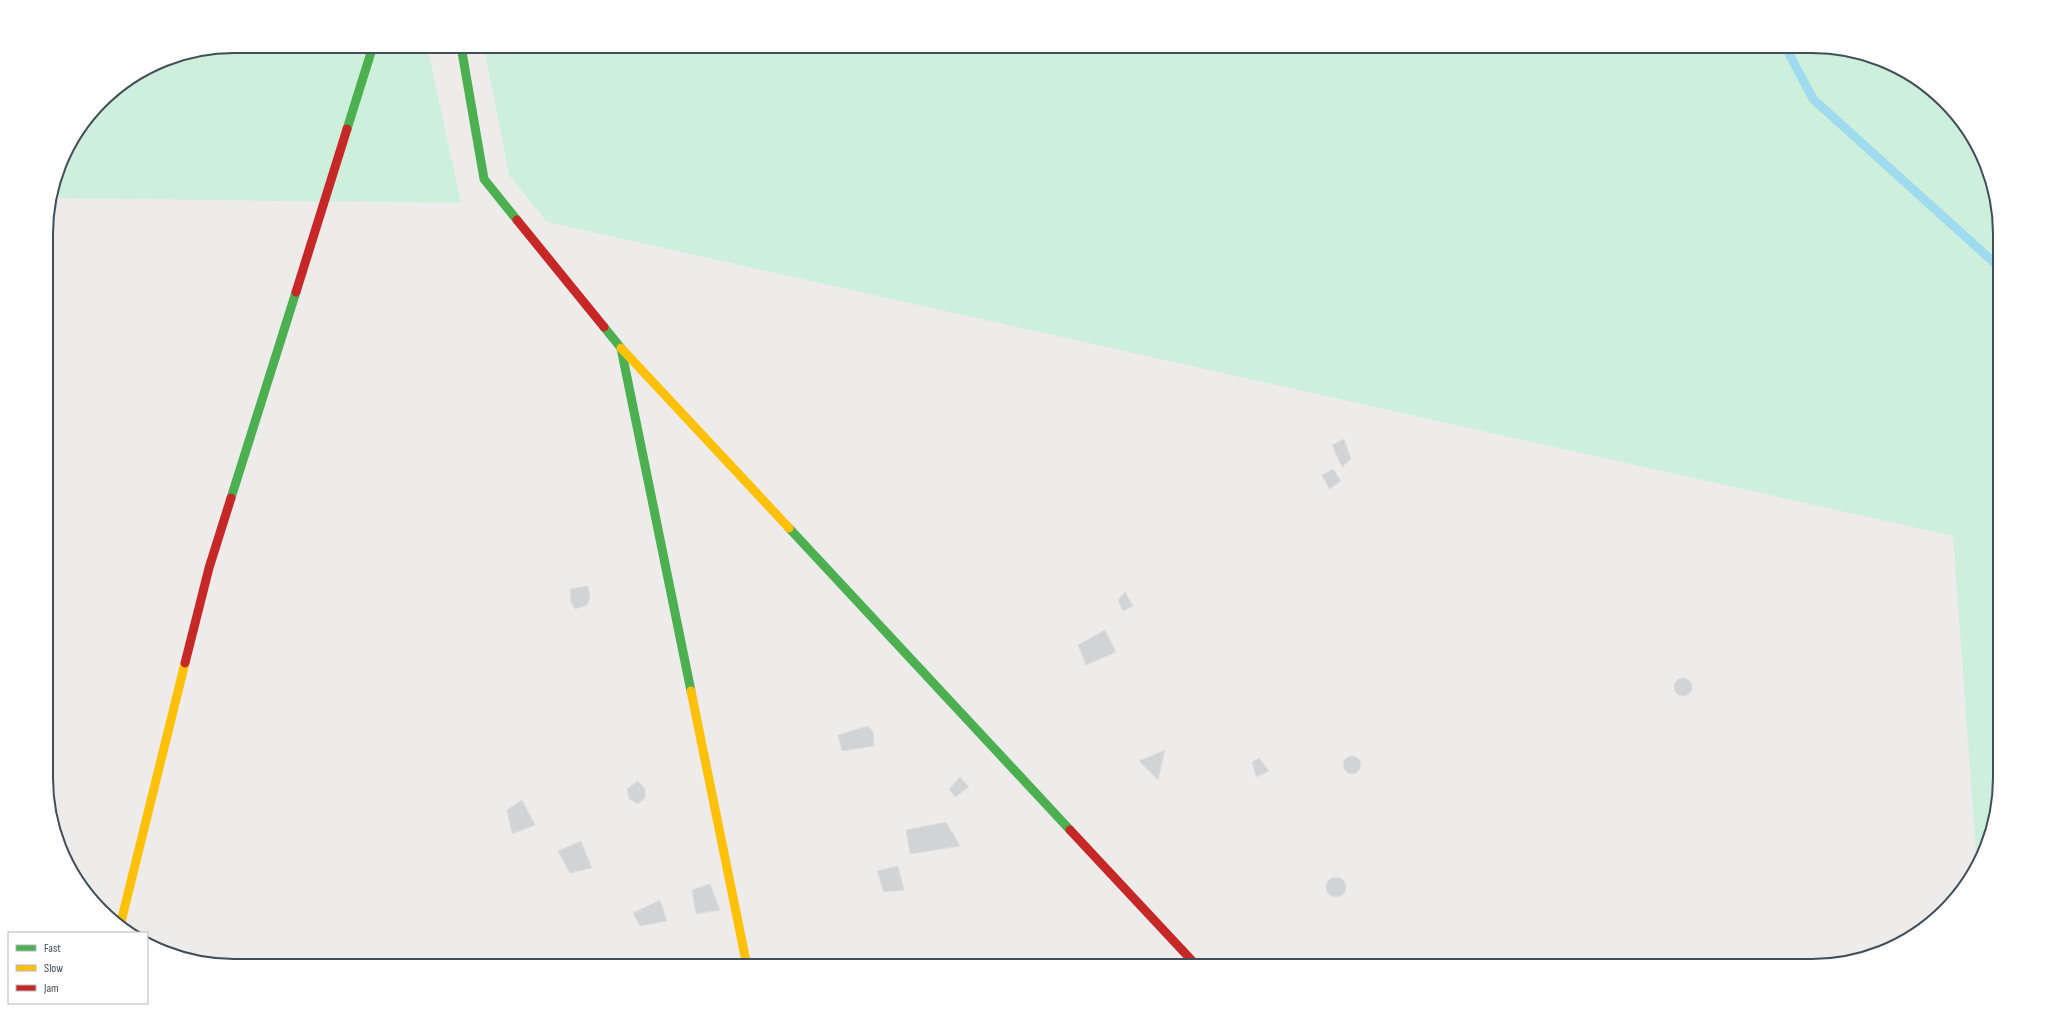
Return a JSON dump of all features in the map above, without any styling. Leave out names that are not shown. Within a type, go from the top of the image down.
[{"type":"main road","points":[[122,920],[209,568],[371,53]]},
{"type":"main road","points":[[462,53],[484,179],[621,348],[1190,959]]},
{"type":"main road","points":[[621,348],[746,959]]},
{"type":"green space","points":[[222,53],[429,53],[461,203],[56,198],[72,154],[90,124],[106,106],[124,90],[144,77],[165,67],[199,56]]},
{"type":"green space","points":[[485,53],[1824,53],[1859,59],[1892,72],[1922,90],[1940,106],[1956,124],[1969,144],[1979,165],[1990,199],[1993,222],[1993,790],[1987,825],[1976,853],[1953,536],[547,222],[509,175]]},
{"type":"building","points":[[1344,439],[1351,459],[1342,467],[1332,445]]},
{"type":"building","points":[[1333,469],[1341,481],[1329,489],[1322,475]]},
{"type":"building","points":[[588,586],[590,598],[587,605],[575,609],[571,602],[570,589]]},
{"type":"building","points":[[1125,592],[1133,606],[1123,611],[1118,600]]},
{"type":"building","points":[[1105,630],[1116,652],[1086,665],[1078,645]]},
{"type":"building","points":[[1683,678],[1689,681],[1692,687],[1689,693],[1683,696],[1677,693],[1674,687],[1677,681]]},
{"type":"building","points":[[868,726],[873,732],[874,746],[842,751],[838,735]]},
{"type":"building","points":[[1165,750],[1158,780],[1139,761]]},
{"type":"building","points":[[1352,756],[1358,759],[1361,765],[1358,771],[1352,774],[1346,771],[1343,765],[1346,759]]},
{"type":"building","points":[[1259,758],[1269,771],[1256,777],[1252,762]]},
{"type":"building","points":[[960,777],[969,787],[955,797],[949,789]]},
{"type":"building","points":[[638,781],[645,789],[645,798],[638,804],[629,799],[627,789]]},
{"type":"building","points":[[522,800],[535,825],[512,834],[507,810]]},
{"type":"building","points":[[946,822],[960,846],[910,854],[906,830]]},
{"type":"building","points":[[581,841],[592,868],[570,873],[558,851]]},
{"type":"building","points":[[898,866],[904,890],[884,892],[877,871]]},
{"type":"building","points":[[1332,877],[1340,877],[1346,883],[1346,891],[1340,897],[1332,897],[1326,891],[1326,883]]},
{"type":"building","points":[[710,884],[720,910],[696,914],[692,890]]},
{"type":"building","points":[[660,900],[667,921],[640,926],[633,913]]},
{"type":"waterway","points":[[1789,53],[1813,99],[1993,262]]},
{"type":"traffic: fast","points":[[347,129],[371,53]]},
{"type":"traffic: fast","points":[[462,53],[484,179],[517,220]]},
{"type":"traffic: fast","points":[[231,498],[296,292]]},
{"type":"traffic: fast","points":[[604,327],[621,348],[691,691]]},
{"type":"traffic: fast","points":[[789,528],[1070,830]]},
{"type":"traffic: slow","points":[[621,348],[789,528]]},
{"type":"traffic: slow","points":[[122,920],[185,663]]},
{"type":"traffic: slow","points":[[691,691],[746,959]]},
{"type":"traffic: jam","points":[[296,292],[347,129]]},
{"type":"traffic: jam","points":[[517,220],[604,327]]},
{"type":"traffic: jam","points":[[185,663],[209,568],[231,498]]},
{"type":"traffic: jam","points":[[1070,830],[1190,959]]}]
